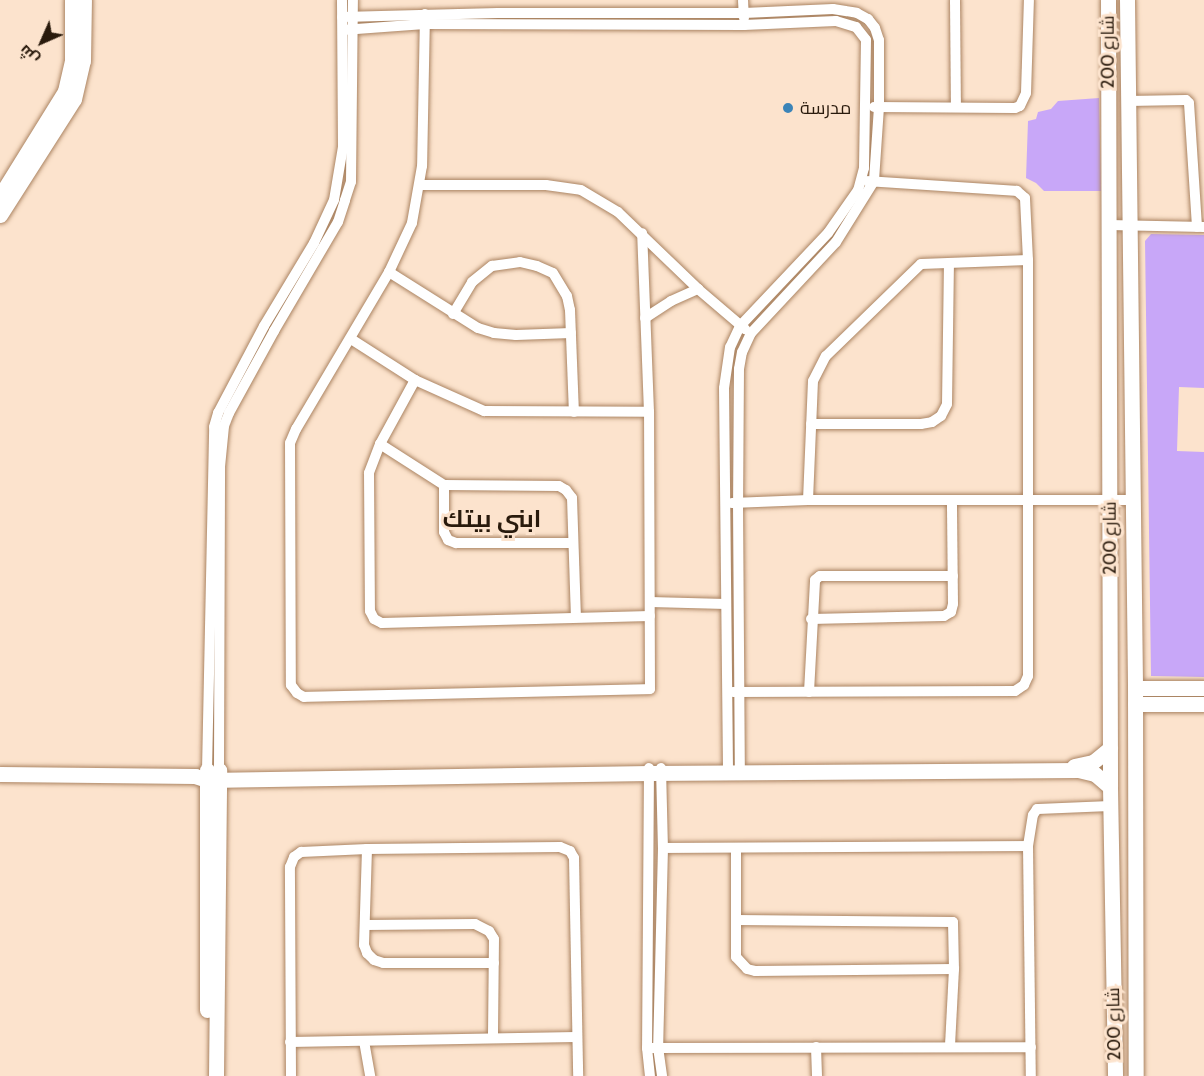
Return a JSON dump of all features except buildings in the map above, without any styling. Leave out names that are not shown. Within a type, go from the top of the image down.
[{"type":"street","points":[[0,215],[74,99],[82,71],[78,20],[72,0]]},
{"type":"street","points":[[0,196],[65,92],[78,20],[84,0]]},
{"type":"street","points":[[342,0],[348,16]]},
{"type":"street","points":[[208,1076],[205,877],[222,441],[229,412],[334,200],[343,147],[348,16],[353,0]]},
{"type":"street","points":[[498,0],[498,18]]},
{"type":"street","points":[[743,0],[744,19]]},
{"type":"street","points":[[955,0],[956,107]]},
{"type":"street","points":[[867,107],[1015,108],[1023,103],[1026,93],[1029,0]]},
{"type":"street","name":"شارع 200","points":[[1108,0],[1110,787],[1115,1076]]},
{"type":"street","name":"شارع 200","points":[[1127,0],[1135,688],[1136,1076]]},
{"type":"street","points":[[733,770],[739,369],[742,352],[750,333],[836,242],[874,181],[879,108],[879,39],[868,19],[857,13],[833,9],[744,19]]},
{"type":"street","points":[[348,16],[425,19],[836,21],[856,27],[866,40],[867,107],[862,180],[828,233],[740,326],[730,347],[724,388],[726,604],[733,692]]},
{"type":"street","points":[[348,30],[425,19]]},
{"type":"street","points":[[425,19],[420,185],[412,223],[389,272],[296,429],[290,443],[291,685],[297,693],[304,697],[648,690],[650,412],[642,233]]},
{"type":"street","points":[[1109,225],[1200,227],[1189,103],[1186,100],[1128,101]]},
{"type":"street","points":[[733,692],[1015,691],[1024,686],[1028,676],[1028,260],[1025,198],[1022,193],[862,180]]},
{"type":"street","points":[[420,185],[562,185],[581,190],[601,199],[642,233],[698,289],[750,333]]},
{"type":"street","points":[[808,500],[813,381],[826,356],[916,267],[927,262],[1028,260]]},
{"type":"street","points":[[453,314],[472,282],[485,271],[500,264],[520,262],[553,273],[567,296],[574,412]]},
{"type":"street","points":[[811,424],[921,424],[932,422],[941,416],[947,404],[949,263]]},
{"type":"street","points":[[389,272],[478,328],[494,333],[571,333]]},
{"type":"street","points":[[645,318],[671,301],[698,289]]},
{"type":"street","points":[[351,339],[415,380],[484,411],[650,412]]},
{"type":"street","points":[[415,380],[380,444],[369,473],[367,486],[370,611],[374,619],[382,623],[650,616]]},
{"type":"street","points":[[380,444],[444,485],[559,486],[566,490],[572,498],[576,617]]},
{"type":"street","points":[[444,485],[444,532],[448,540],[456,543],[573,543]]},
{"type":"street","points":[[726,503],[808,500],[1133,500]]},
{"type":"street","points":[[811,619],[944,616],[951,612],[953,604],[952,500]]},
{"type":"street","points":[[809,692],[813,585],[820,576],[953,576]]},
{"type":"street","points":[[650,602],[726,604]]},
{"type":"street","points":[[1135,688],[1204,688]]},
{"type":"street","points":[[1172,688],[1172,704]]},
{"type":"street","points":[[1135,704],[1204,704]]},
{"type":"street","points":[[733,770],[1078,766],[1093,762],[1110,747]]},
{"type":"street","points":[[656,770],[663,848],[658,1047],[662,1076]]},
{"type":"street","points":[[650,1076],[646,1048],[656,770]]},
{"type":"street","points":[[0,774],[1078,770],[1095,774],[1110,787]]},
{"type":"street","points":[[210,775],[216,1076]]},
{"type":"street","points":[[1031,1076],[1028,846],[1033,814],[1037,809],[1111,806]]},
{"type":"street","points":[[663,848],[1028,846]]},
{"type":"street","points":[[291,1076],[290,867],[294,857],[302,852],[367,849],[560,847],[570,851],[574,858],[578,1076]]},
{"type":"street","points":[[736,848],[736,957],[741,964],[755,971],[954,969]]},
{"type":"street","points":[[367,849],[364,945],[367,953],[383,963],[494,963]]},
{"type":"street","points":[[1112,898],[1136,898]]},
{"type":"street","points":[[736,920],[953,922],[954,969],[950,1046]]},
{"type":"street","points":[[365,925],[475,924],[489,931],[494,939],[493,1038]]},
{"type":"street","points":[[290,1042],[576,1037]]},
{"type":"street","points":[[364,1041],[370,1076]]},
{"type":"street","points":[[816,1047],[817,1076]]},
{"type":"street","points":[[646,1048],[1031,1047]]},
{"type":"shaded area","points":[[1099,98],[1101,191],[1044,191],[1036,183],[1026,178],[1028,121],[1036,119],[1038,112],[1051,109],[1058,101]]},
{"type":"shaded area","points":[[1151,234],[1204,235],[1204,388],[1179,387],[1177,451],[1204,452],[1204,677],[1151,676],[1145,241]]},
{"type":"place","name":"مدرسة","points":[[788,108]]},
{"type":"district","name":"ابني بيتك","points":[[492,519]]}]
